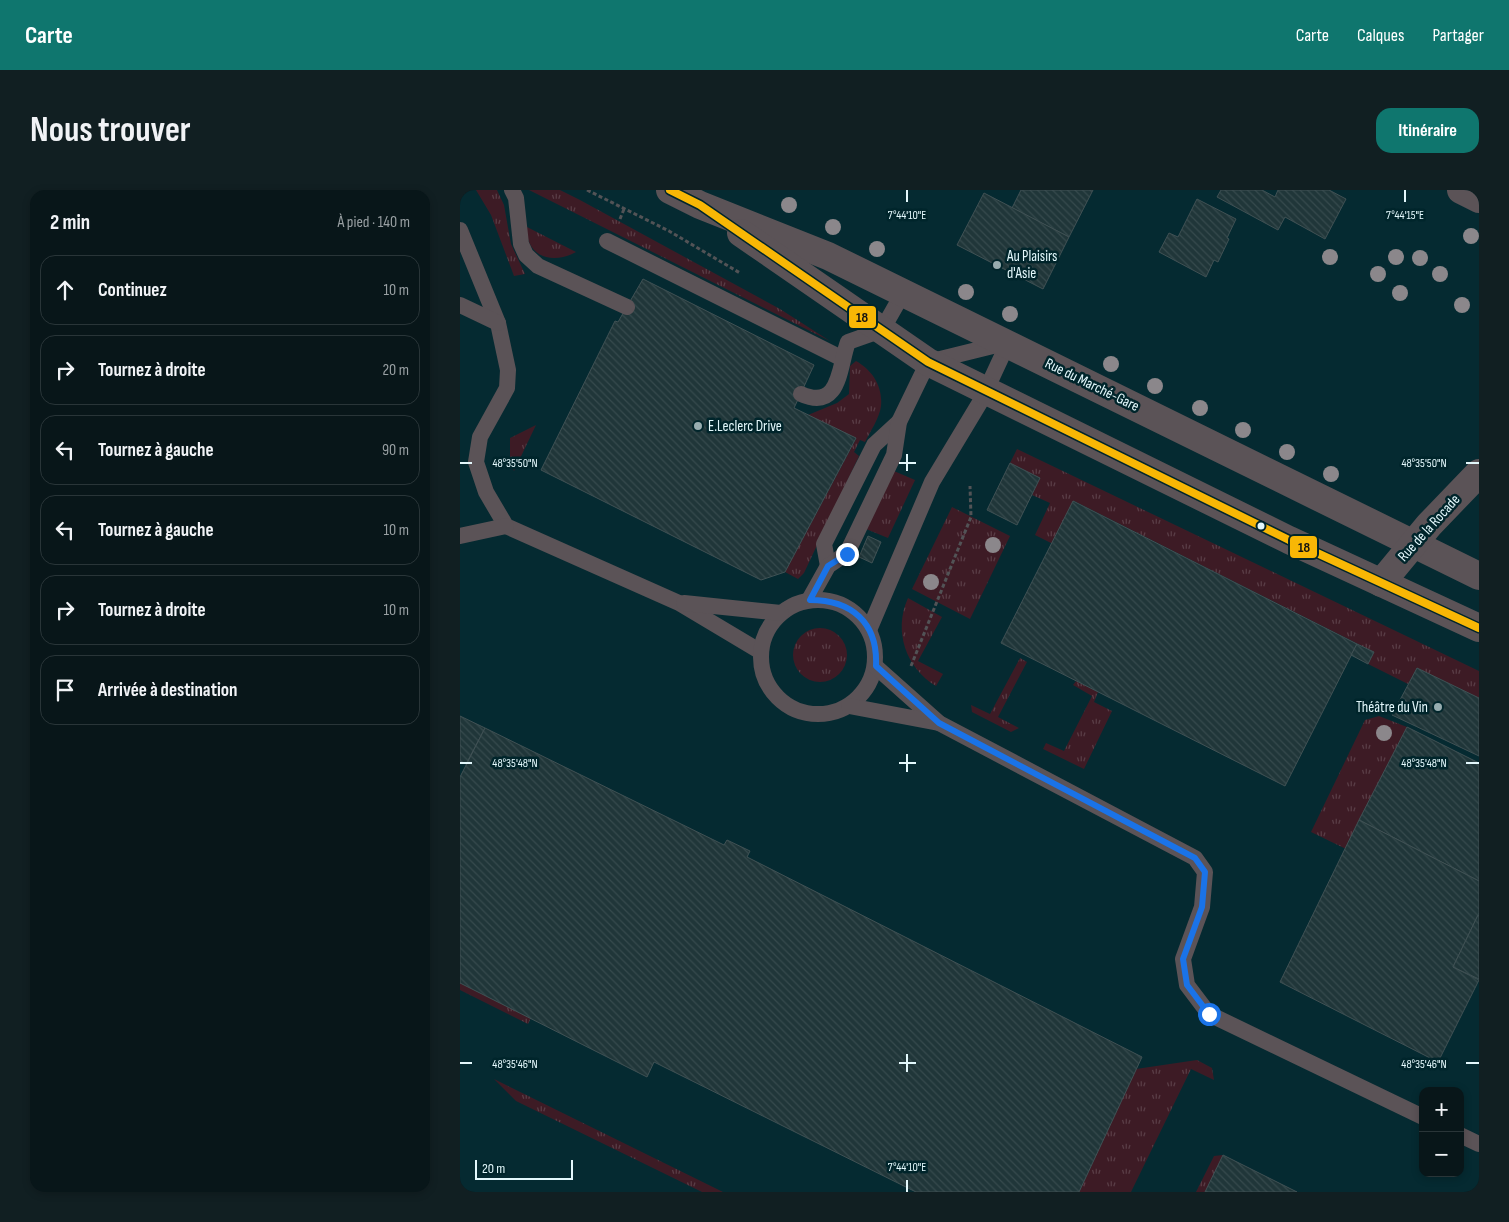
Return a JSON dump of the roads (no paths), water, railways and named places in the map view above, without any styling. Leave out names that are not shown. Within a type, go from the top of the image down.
[{"type":"street","name":"Rue du Marché-Gare","points":[[670,190],[700,205],[828,256],[1479,576]]},
{"type":"street","points":[[1461,190],[1479,199]]},
{"type":"street","name":"Rue du Marché-Gare","points":[[700,205],[928,362],[1288,540],[1479,628]]},
{"type":"street","name":"Rue de la Rocade","points":[[1381,583],[1413,544],[1479,474]]},
{"type":"lane","points":[[512,190],[516,198],[520,244],[526,255],[538,266],[627,307]]},
{"type":"lane","points":[[460,230],[498,323],[508,370],[506,388],[480,437],[476,462],[486,492],[506,526],[679,603],[761,652]]},
{"type":"lane","points":[[607,241],[841,358]]},
{"type":"lane","points":[[800,394],[816,398],[831,391],[840,378],[841,358],[848,342],[882,330],[903,293]]},
{"type":"lane","points":[[460,305],[498,323]]},
{"type":"lane","points":[[810,600],[828,566],[847,554],[894,455],[899,422],[928,362],[1008,343]]},
{"type":"lane","points":[[869,630],[932,482],[986,390],[1008,343]]},
{"type":"lane","points":[[828,566],[824,544],[874,445],[899,422]]},
{"type":"lane","points":[[460,536],[506,526]]},
{"type":"lane","points":[[810,600],[827,600],[844,605],[859,616],[869,630],[875,648],[876,666],[870,682],[861,696],[849,706],[833,713],[816,714],[800,711],[784,703],[772,691],[765,679],[761,652],[771,624],[794,605],[810,600]]},
{"type":"lane","points":[[679,603],[781,614]]},
{"type":"lane","points":[[876,666],[939,723],[1195,858],[1205,872],[1202,907],[1183,959],[1187,985],[1209,1014],[1419,1115]]},
{"type":"lane","points":[[849,706],[939,723]]},
{"type":"lane","points":[[1464,1137],[1479,1144]]},
{"type":"place","name":"Au Plaisirs d'Asie","points":[[997,265]]},
{"type":"place","name":"E.Leclerc Drive","points":[[698,426]]},
{"type":"place","name":"Théâtre du Vin","points":[[1438,707]]}]
